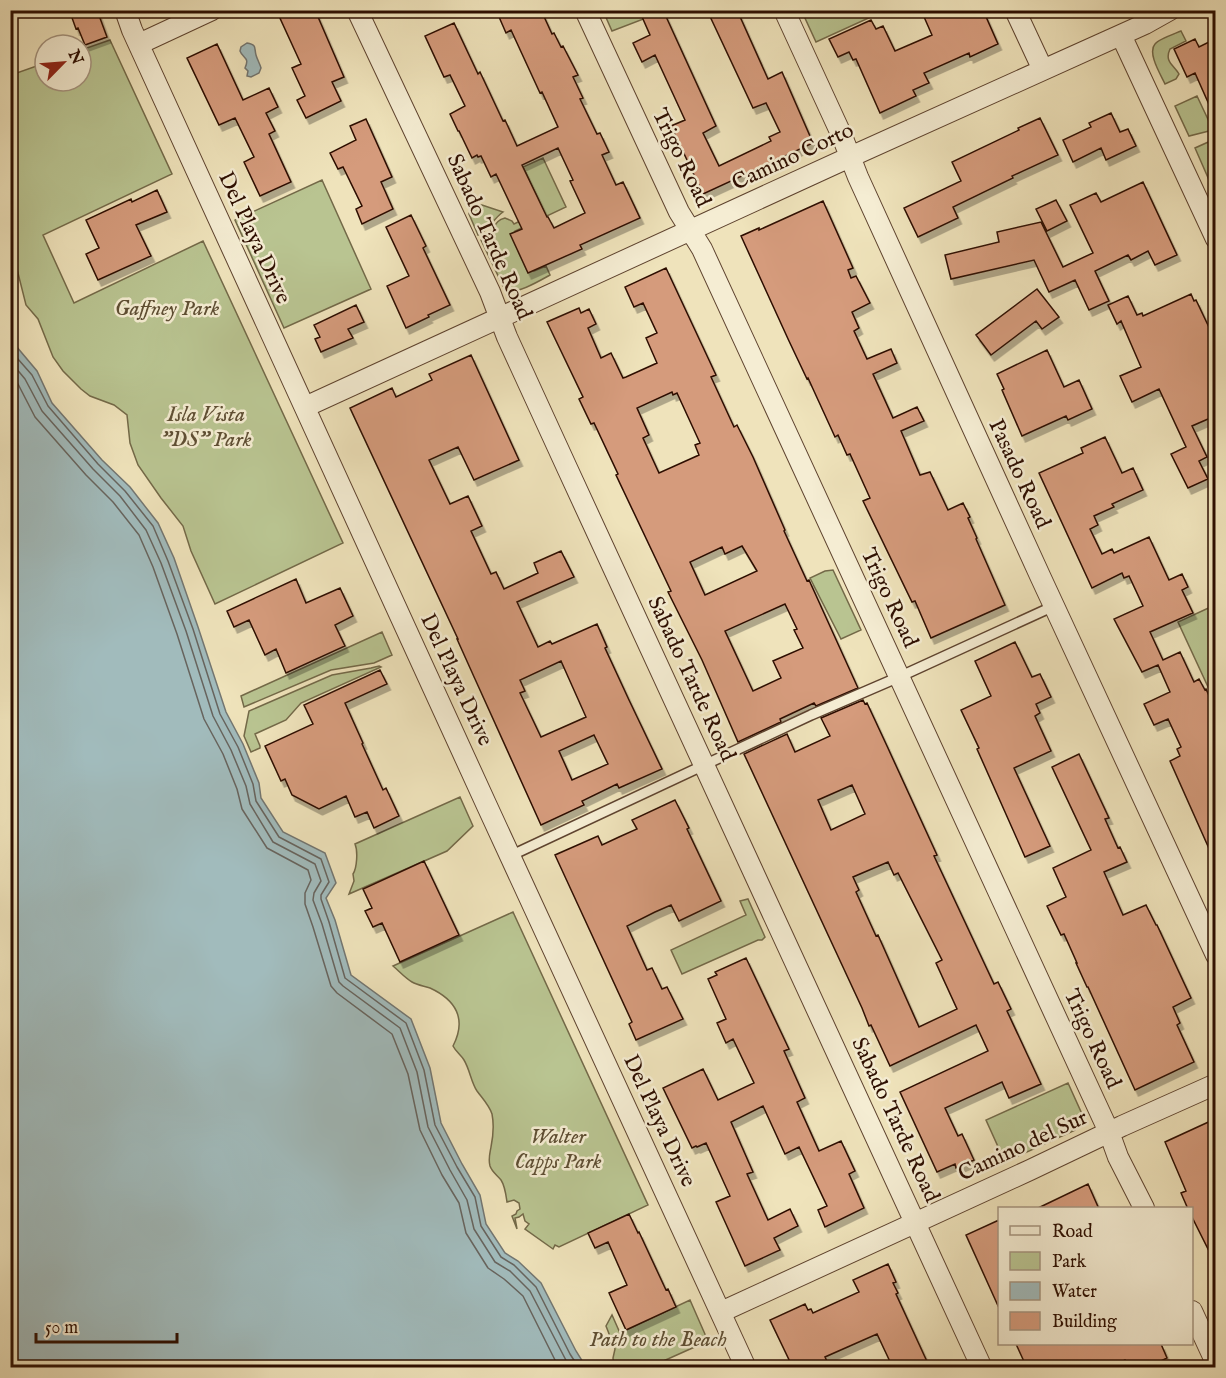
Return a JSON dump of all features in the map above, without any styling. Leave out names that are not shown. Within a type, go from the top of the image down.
[{"type":"street","name":"Del Playa Drive","points":[[125,10],[746,1368]]},
{"type":"street","points":[[139,44],[212,10]]},
{"type":"street","name":"Sabado Tarde Road","points":[[357,10],[479,269],[516,357],[982,1368]]},
{"type":"street","name":"Trigo Road","points":[[585,10],[679,212],[706,257],[1143,1207]]},
{"type":"street","name":"Pasado Road","points":[[784,10],[842,136],[858,177],[1215,955]]},
{"type":"street","points":[[1015,10],[1043,70]]},
{"type":"street","name":"Camino Corto","points":[[305,407],[1170,10]]},
{"type":"street","points":[[1121,34],[1215,239]]},
{"type":"street","name":"Camino del Sur","points":[[721,1312],[1215,1084]]},
{"type":"street","points":[[1193,1315],[1215,1363]]},
{"type":"lane","points":[[510,856],[811,715],[1054,606]]},
{"type":"green space","points":[[635,11],[639,16],[651,11],[654,15],[612,31],[604,13]]},
{"type":"green space","points":[[805,11],[884,11],[816,42],[804,16]]},
{"type":"green space","points":[[1181,31],[1186,41],[1170,49],[1168,53],[1170,63],[1179,74],[1176,79],[1165,84],[1156,64],[1153,48],[1160,40]]},
{"type":"green space","points":[[110,40],[172,174],[43,235],[74,303],[203,241],[343,543],[215,604],[191,551],[183,526],[138,465],[130,443],[127,415],[114,405],[90,396],[63,371],[53,357],[38,319],[26,305],[17,269],[11,262],[11,75],[33,67],[33,93],[93,93],[93,46]]},
{"type":"green space","points":[[1197,96],[1213,130],[1189,136],[1175,106]]},
{"type":"green space","points":[[1215,139],[1216,188],[1213,189],[1195,148]]},
{"type":"green space","points":[[543,158],[566,207],[515,231],[534,271],[546,266],[550,275],[526,288],[509,291],[503,286],[481,240],[500,220],[505,218],[514,224],[543,210],[523,167]]},
{"type":"green space","points":[[322,180],[371,289],[284,328],[235,220]]},
{"type":"green space","points":[[476,205],[503,212],[478,235],[469,214],[471,208]]},
{"type":"green space","points":[[833,570],[861,630],[841,639],[810,578]]},
{"type":"green space","points":[[1215,605],[1215,702],[1178,622]]},
{"type":"green space","points":[[382,632],[392,655],[374,663],[331,670],[244,707],[241,696]]},
{"type":"green space","points":[[381,667],[301,703],[286,720],[255,734],[260,748],[251,752],[244,736],[249,711],[332,675]]},
{"type":"green space","points":[[460,797],[473,826],[447,851],[349,894],[354,881],[357,851],[355,844]]},
{"type":"green space","points":[[748,899],[765,937],[682,974],[671,950],[746,915],[740,901]]},
{"type":"green space","name":"Walter Capps Park","points":[[513,912],[648,1205],[559,1247],[555,1245],[553,1249],[525,1229],[529,1224],[525,1221],[523,1214],[515,1218],[517,1229],[512,1216],[520,1209],[519,1203],[514,1200],[507,1202],[502,1182],[490,1166],[492,1114],[475,1087],[464,1060],[453,1046],[459,1027],[456,1011],[447,998],[430,988],[412,982],[393,966]]},
{"type":"green space","points":[[1068,1083],[1082,1114],[1082,1123],[1075,1130],[1005,1162],[986,1120]]},
{"type":"green space","name":"Path to the Beach","points":[[690,1300],[708,1341],[650,1367],[614,1367],[615,1349],[606,1326],[612,1315],[620,1333]]},
{"type":"water","points":[[247,43],[254,47],[261,68],[259,73],[251,77],[247,76],[246,60],[240,51],[241,47]]},
{"type":"water","points":[[11,340],[37,371],[52,403],[102,460],[130,487],[158,523],[174,558],[226,712],[243,744],[259,783],[261,798],[283,832],[325,853],[336,883],[326,898],[351,975],[411,1019],[430,1068],[441,1123],[480,1195],[486,1224],[505,1253],[518,1261],[541,1283],[586,1367],[11,1367]]},
{"type":"building","points":[[84,10],[97,10],[107,37],[93,42],[93,33],[80,33],[78,28],[76,29],[71,15]]},
{"type":"building","points":[[291,10],[315,10],[344,77],[332,82],[341,101],[306,118],[297,100],[305,96],[292,68],[301,64],[279,16]]},
{"type":"building","points":[[496,10],[541,10],[552,34],[554,33],[561,47],[563,46],[578,75],[573,77],[583,98],[580,99],[597,134],[600,133],[609,152],[602,155],[616,185],[623,182],[640,218],[580,245],[582,249],[528,273],[510,234],[522,229],[496,174],[491,177],[481,156],[477,155],[472,158],[458,131],[450,114],[465,106],[450,75],[444,77],[425,36],[454,23],[478,74],[480,72],[517,146],[558,127],[511,30],[506,33]],"holes":[[[558,148],[573,180],[570,181],[585,213],[554,228],[522,165]]]},
{"type":"building","points":[[639,10],[663,10],[716,126],[703,133],[719,166],[771,141],[769,137],[780,132],[766,103],[753,108],[707,10],[737,10],[768,79],[782,72],[813,143],[703,194],[671,126],[685,120],[655,55],[642,62],[633,43],[650,35]]},
{"type":"building","points":[[921,10],[983,10],[998,44],[970,57],[969,53],[924,73],[929,83],[913,90],[916,96],[880,113],[856,59],[853,60],[849,52],[838,57],[829,39],[871,20],[876,29],[883,26],[895,51],[932,35]]},
{"type":"building","points":[[1195,39],[1199,47],[1215,39],[1215,118],[1195,73],[1187,77],[1174,49]]},
{"type":"building","points":[[217,44],[243,100],[269,88],[278,107],[266,113],[275,131],[269,134],[291,182],[260,196],[244,162],[254,157],[235,118],[219,125],[187,58]]},
{"type":"building","points":[[1111,113],[1120,132],[1128,129],[1136,146],[1106,160],[1101,148],[1073,162],[1063,140],[1091,127],[1089,123]]},
{"type":"building","points":[[1040,118],[1058,155],[953,207],[958,218],[918,237],[904,208],[961,181],[952,162]]},
{"type":"building","points":[[366,119],[392,177],[381,182],[393,209],[362,224],[356,209],[362,206],[343,167],[338,169],[330,153],[356,140],[350,126]]},
{"type":"building","points":[[1143,182],[1177,255],[1155,265],[1148,251],[1131,260],[1128,255],[1095,271],[1109,301],[1089,310],[1075,280],[1049,292],[1034,260],[951,279],[945,255],[999,242],[997,232],[1041,222],[1063,267],[1093,253],[1070,205],[1096,193],[1101,202]]},
{"type":"building","points":[[157,190],[167,212],[136,225],[151,256],[98,280],[86,254],[99,248],[86,220],[131,199],[132,202]]},
{"type":"building","points":[[1056,200],[1067,221],[1047,231],[1036,209]]},
{"type":"building","points":[[823,201],[853,268],[848,270],[851,278],[856,276],[870,303],[852,312],[859,328],[854,331],[867,359],[891,349],[897,363],[873,374],[893,418],[917,407],[924,421],[901,431],[920,475],[930,472],[948,510],[963,503],[1005,605],[931,638],[915,601],[912,602],[863,501],[870,498],[850,454],[847,455],[838,435],[835,437],[741,236]]},
{"type":"building","points":[[411,215],[426,246],[423,248],[450,305],[406,328],[387,286],[409,276],[386,227]]},
{"type":"building","points":[[666,268],[716,375],[711,377],[734,427],[737,425],[753,457],[784,531],[858,688],[816,706],[814,703],[780,719],[781,722],[738,742],[702,660],[668,592],[671,591],[616,475],[618,474],[594,423],[591,424],[579,399],[583,397],[547,322],[579,308],[581,313],[589,309],[596,324],[588,328],[601,358],[611,353],[623,378],[626,377],[657,363],[646,338],[657,333],[643,303],[634,307],[625,287]],"holes":[[[672,392],[673,395],[677,393],[700,443],[695,445],[699,455],[659,473],[643,438],[649,435],[637,408]],[[742,546],[757,571],[705,595],[690,562],[722,547],[725,554]],[[785,604],[803,648],[773,661],[781,678],[753,691],[725,631]]]},
{"type":"building","points":[[1037,289],[1059,317],[1042,329],[1036,321],[991,355],[976,335]]},
{"type":"building","points":[[1191,294],[1215,340],[1215,416],[1192,426],[1207,457],[1199,461],[1208,479],[1188,488],[1171,454],[1186,447],[1159,389],[1132,402],[1120,376],[1141,367],[1121,321],[1117,324],[1108,305],[1128,296],[1137,315],[1142,313],[1143,316]]},
{"type":"building","points":[[356,305],[364,322],[348,329],[353,338],[321,352],[315,339],[320,337],[314,325]]},
{"type":"building","points":[[1047,350],[1064,387],[1079,380],[1092,409],[1068,420],[1066,416],[1022,436],[997,374]]},
{"type":"building","points":[[471,355],[519,460],[474,480],[458,447],[429,460],[450,504],[468,496],[482,526],[471,531],[491,574],[496,572],[504,589],[538,573],[534,563],[561,551],[574,577],[517,602],[538,647],[550,641],[552,644],[597,624],[607,647],[605,648],[662,769],[619,788],[617,784],[582,801],[584,805],[541,825],[458,639],[350,408],[392,388],[396,397],[432,380],[429,374]],"holes":[[[561,661],[586,717],[541,737],[520,693],[525,691],[520,680]],[[594,735],[608,764],[572,780],[559,751]]]},
{"type":"building","points":[[1105,437],[1122,473],[1133,468],[1143,490],[1112,504],[1114,507],[1094,516],[1098,525],[1090,529],[1102,554],[1112,549],[1114,553],[1149,537],[1169,580],[1182,574],[1188,587],[1182,590],[1193,613],[1150,632],[1163,660],[1180,652],[1194,682],[1199,679],[1215,709],[1215,862],[1170,761],[1180,756],[1177,749],[1181,747],[1168,719],[1154,725],[1144,704],[1170,692],[1158,665],[1142,672],[1114,619],[1143,606],[1129,576],[1124,578],[1122,573],[1092,588],[1039,473],[1083,453],[1081,448]]},
{"type":"building","points":[[296,579],[306,603],[340,588],[353,616],[335,625],[345,646],[286,673],[276,649],[265,655],[249,620],[234,627],[227,611]]},
{"type":"building","points":[[1015,642],[1032,677],[1040,674],[1051,697],[1036,704],[1040,713],[1035,716],[1051,751],[1014,768],[1050,846],[1025,857],[961,710],[991,696],[975,661]]},
{"type":"building","points":[[380,670],[387,684],[345,703],[383,790],[386,788],[399,816],[374,828],[367,812],[355,817],[346,796],[319,809],[292,795],[285,779],[281,781],[265,746],[313,724],[304,705]]},
{"type":"building","points":[[863,700],[865,704],[867,703],[937,855],[934,856],[994,984],[998,982],[1011,1009],[1007,1011],[1041,1084],[1009,1098],[1002,1082],[945,1108],[958,1136],[962,1134],[974,1160],[956,1168],[955,1164],[937,1172],[900,1092],[988,1051],[976,1025],[890,1066],[871,1025],[869,1026],[744,754],[787,734],[795,752],[830,736],[821,718]],"holes":[[[852,785],[865,814],[831,830],[818,800]],[[888,862],[894,875],[898,873],[942,960],[936,963],[957,1009],[919,1027],[856,892],[859,890],[853,877]]]},
{"type":"building","points":[[1079,754],[1109,818],[1105,819],[1127,862],[1104,872],[1123,915],[1146,905],[1191,998],[1173,1007],[1180,1023],[1177,1025],[1194,1062],[1135,1090],[1064,934],[1061,935],[1047,906],[1066,897],[1053,868],[1091,850],[1052,767]]},
{"type":"building","points":[[675,800],[721,901],[679,921],[671,905],[627,926],[647,970],[652,968],[662,989],[667,987],[683,1019],[636,1040],[629,1024],[632,1022],[555,855],[598,836],[602,845],[637,829],[632,820]]},
{"type":"building","points":[[424,861],[459,935],[400,962],[382,923],[373,927],[365,911],[372,908],[363,889]]},
{"type":"building","points":[[746,958],[789,1049],[784,1051],[805,1098],[797,1102],[819,1151],[841,1141],[855,1171],[849,1174],[864,1208],[825,1227],[818,1210],[827,1206],[799,1147],[785,1154],[763,1106],[731,1122],[753,1172],[747,1174],[768,1220],[790,1209],[798,1226],[774,1238],[780,1250],[745,1266],[716,1202],[730,1196],[706,1143],[692,1148],[663,1088],[703,1069],[718,1100],[754,1083],[733,1039],[726,1043],[717,1023],[726,1019],[708,979],[717,975],[715,972]]},
{"type":"building","points":[[1215,1119],[1215,1263],[1193,1219],[1193,1207],[1187,1207],[1181,1193],[1186,1191],[1165,1142]]},
{"type":"building","points":[[1088,1184],[1098,1207],[1040,1207]]},
{"type":"building","points":[[629,1214],[676,1307],[626,1330],[609,1293],[627,1285],[608,1242],[595,1248],[588,1233]]},
{"type":"building","points":[[998,1220],[998,1306],[966,1235]]},
{"type":"building","points":[[888,1264],[896,1282],[893,1283],[898,1293],[896,1294],[930,1368],[893,1368],[877,1334],[825,1357],[830,1368],[793,1368],[770,1320],[805,1304],[813,1313],[859,1292],[853,1280]]},
{"type":"building","points":[[1016,1345],[1161,1345],[1167,1358],[1147,1368],[1129,1368],[1125,1360],[1108,1368],[1027,1368]]},
{"type":"park label","name":"Gaffney Park","points":[[167,309]]},
{"type":"park label","name":"Isla Vista \"DS\" Park","points":[[206,428]]}]
